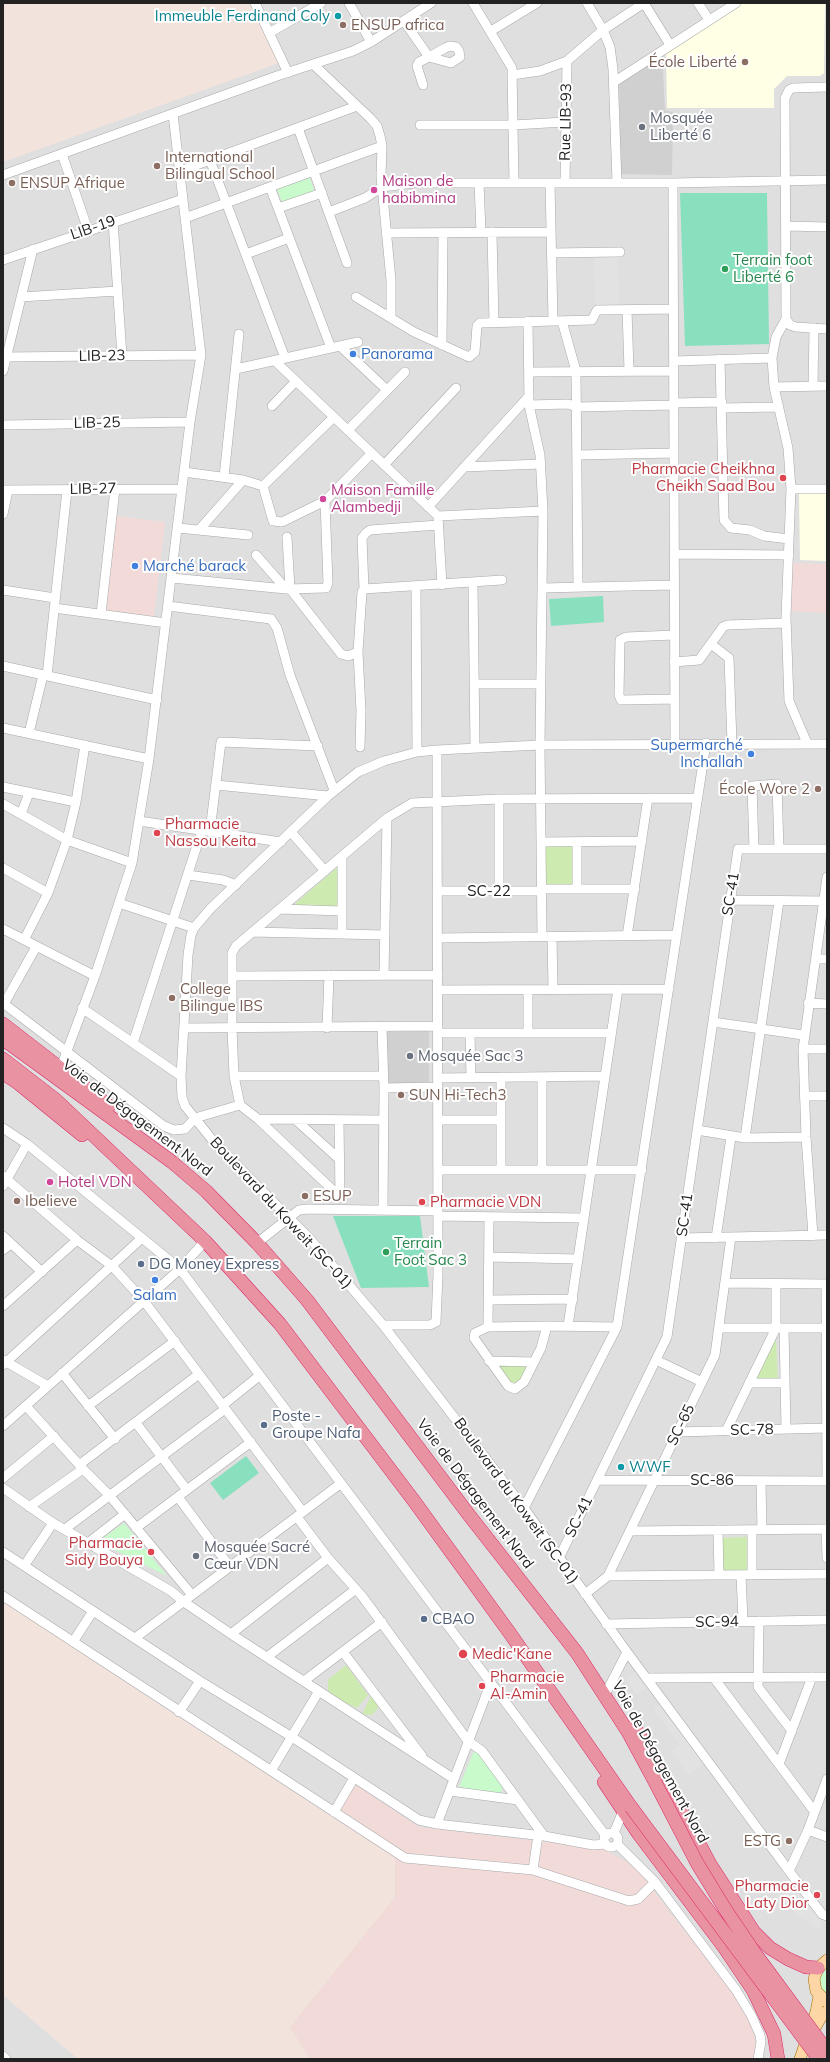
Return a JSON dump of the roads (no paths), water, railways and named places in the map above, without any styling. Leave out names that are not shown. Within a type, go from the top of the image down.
[{"type":"highway","points":[[3,1024],[61,1067],[148,1137],[172,1162]]},
{"type":"highway","name":"Voie de Dégagement Nord","points":[[3,1039],[172,1162],[206,1191],[257,1244],[312,1306],[469,1515],[549,1616],[599,1685],[628,1732],[697,1863],[725,1909],[754,1952],[827,2051]]},
{"type":"highway","points":[[3,1059],[56,1100],[205,1241],[280,1324],[414,1501],[509,1632],[627,1809],[724,1947],[753,1990],[774,2034],[778,2059]]},
{"type":"highway","points":[[3,1073],[122,1164]]},
{"type":"highway","points":[[549,1616],[568,1634],[644,1742],[710,1864],[754,1932],[770,1948],[788,1959],[806,1967],[822,1964]]},
{"type":"highway","points":[[627,1809],[819,2059]]},
{"type":"main road","points":[[800,2059],[816,2012],[823,1999],[814,1985],[815,1973],[822,1964]]},
{"type":"main road","points":[[806,2059],[817,2024],[827,2011]]},
{"type":"street","points":[[256,3],[288,73]]},
{"type":"street","points":[[269,33],[321,3]]},
{"type":"street","points":[[349,3],[371,42]]},
{"type":"street","points":[[3,175],[353,51],[371,42],[431,3]]},
{"type":"street","points":[[473,3],[509,61],[512,75],[514,183]]},
{"type":"street","points":[[491,31],[537,3]]},
{"type":"street","points":[[587,3],[603,30],[610,47],[614,82],[617,183]]},
{"type":"street","points":[[512,75],[540,71],[567,61],[603,30],[644,3],[670,45]]},
{"type":"street","points":[[698,3],[709,20]]},
{"type":"street","points":[[614,82],[736,3]]},
{"type":"street","points":[[404,21],[429,57],[419,62],[417,66],[423,85]]},
{"type":"street","name":"Rue LIB-93","points":[[565,183],[567,61]]},
{"type":"street","points":[[314,65],[377,126],[382,146],[382,187],[391,280],[391,317]]},
{"type":"street","points":[[808,743],[789,701],[786,623],[791,489],[788,448],[774,387],[772,358],[776,337],[786,319],[787,226],[785,98],[789,90],[797,87],[827,87]]},
{"type":"street","points":[[180,171],[357,106]]},
{"type":"street","points":[[61,1067],[95,976],[132,863],[149,759],[190,422],[201,355],[173,114]]},
{"type":"street","points":[[420,125],[513,125],[565,122]]},
{"type":"street","points":[[298,128],[346,263]]},
{"type":"street","points":[[185,218],[382,146]]},
{"type":"street","points":[[62,154],[88,230]]},
{"type":"street","points":[[210,160],[285,358]]},
{"type":"street","points":[[328,212],[365,198],[382,187],[414,183],[673,183],[827,180]]},
{"type":"street","points":[[479,183],[480,232]]},
{"type":"street","points":[[550,183],[552,254],[557,320],[576,371],[578,587]]},
{"type":"street","points":[[673,183],[675,743]]},
{"type":"street","points":[[270,187],[289,238],[336,347],[387,390]]},
{"type":"street","points":[[278,208],[322,193]]},
{"type":"street","name":"LIB-19","points":[[3,260],[113,221],[183,199]]},
{"type":"street","points":[[113,221],[122,356]]},
{"type":"street","points":[[787,226],[827,227]]},
{"type":"street","points":[[492,232],[494,323]]},
{"type":"street","points":[[386,233],[551,232]]},
{"type":"street","points":[[442,345],[443,233]]},
{"type":"street","points":[[246,254],[289,238]]},
{"type":"street","points":[[3,371],[5,357],[33,249]]},
{"type":"street","points":[[552,254],[620,252]]},
{"type":"street","points":[[21,297],[118,291]]},
{"type":"street","points":[[356,297],[414,332],[469,357],[475,352],[478,324],[528,321],[592,320],[597,310],[674,309]]},
{"type":"street","points":[[627,310],[629,370]]},
{"type":"street","points":[[786,319],[796,327],[827,329]]},
{"type":"street","points":[[528,321],[530,372],[529,400],[539,447],[543,511],[540,745],[542,936]]},
{"type":"street","points":[[812,386],[814,328]]},
{"type":"street","points":[[224,476],[239,334]]},
{"type":"street","points":[[236,369],[358,342]]},
{"type":"street","name":"LIB-23","points":[[5,357],[201,355]]},
{"type":"street","points":[[674,361],[772,358]]},
{"type":"street","points":[[720,359],[724,520],[731,528],[750,530],[764,536],[789,539]]},
{"type":"street","points":[[275,361],[438,516],[543,511]]},
{"type":"street","points":[[530,372],[629,370],[674,371]]},
{"type":"street","points":[[348,430],[405,372]]},
{"type":"street","points":[[272,406],[296,381]]},
{"type":"street","points":[[774,387],[827,386]]},
{"type":"street","points":[[384,465],[456,388]]},
{"type":"street","points":[[529,400],[568,404],[576,407],[674,404],[778,407]]},
{"type":"street","points":[[428,507],[464,467],[529,400]]},
{"type":"street","points":[[263,486],[334,417]]},
{"type":"street","name":"LIB-25","points":[[3,425],[190,422]]},
{"type":"street","points":[[263,486],[274,521],[282,522],[325,501],[372,453]]},
{"type":"street","points":[[577,455],[674,453]]},
{"type":"street","points":[[464,467],[541,464]]},
{"type":"street","points":[[184,472],[224,476],[263,486]]},
{"type":"street","points":[[199,530],[243,480]]},
{"type":"street","points":[[101,614],[115,489]]},
{"type":"street","name":"LIB-27","points":[[5,490],[182,489]]},
{"type":"street","points":[[791,489],[827,489]]},
{"type":"street","points":[[3,514],[5,490]]},
{"type":"street","points":[[29,733],[45,675],[67,490]]},
{"type":"street","points":[[172,578],[288,589],[325,589],[328,585],[325,501]]},
{"type":"street","points":[[438,516],[442,585]]},
{"type":"street","points":[[360,747],[361,711],[358,652],[362,592],[364,589],[362,538],[370,530],[438,525]]},
{"type":"street","points":[[178,528],[248,535]]},
{"type":"street","points":[[287,537],[288,589]]},
{"type":"street","points":[[256,554],[288,589],[341,654],[348,656],[358,652]]},
{"type":"street","points":[[675,554],[789,555]]},
{"type":"street","points":[[364,589],[502,580]]},
{"type":"street","points":[[473,582],[475,748]]},
{"type":"street","points":[[416,586],[417,752]]},
{"type":"street","points":[[542,588],[674,586]]},
{"type":"street","points":[[3,590],[55,598]]},
{"type":"street","points":[[168,606],[271,619],[277,628],[290,675],[318,746],[331,793]]},
{"type":"street","points":[[54,608],[166,623]]},
{"type":"street","points":[[674,662],[696,662],[727,625],[786,623]]},
{"type":"street","points":[[674,635],[626,637],[620,640],[619,695],[621,700],[675,699]]},
{"type":"street","points":[[711,644],[729,658],[732,743]]},
{"type":"street","points":[[3,666],[156,700]]},
{"type":"street","points":[[475,684],[541,684]]},
{"type":"street","points":[[3,728],[149,759]]},
{"type":"street","points":[[133,1043],[188,875],[206,831],[216,785],[221,742],[318,746]]},
{"type":"street","points":[[82,1008],[181,1076],[185,1028],[188,955],[190,939],[194,928],[211,908],[331,793],[358,772],[384,761],[417,752],[540,745],[675,743],[827,744]]},
{"type":"street","points":[[524,1508],[618,1327],[706,743]]},
{"type":"street","points":[[24,940],[48,892],[67,840],[76,802],[85,745]]},
{"type":"street","points":[[383,1325],[430,1325],[436,1322],[438,1214],[437,750]]},
{"type":"street","points":[[779,849],[777,784],[752,786],[754,849],[779,849],[827,849]]},
{"type":"street","points":[[216,785],[331,793]]},
{"type":"street","points":[[3,787],[29,794],[76,802]]},
{"type":"street","points":[[21,814],[29,794]]},
{"type":"street","points":[[627,936],[648,798]]},
{"type":"street","points":[[339,1196],[258,1119],[240,1105],[234,1076],[232,1028],[233,949],[387,818],[412,803],[499,799],[698,798]]},
{"type":"street","points":[[499,799],[499,891]]},
{"type":"street","points":[[3,804],[67,840],[132,863]]},
{"type":"street","points":[[384,975],[387,818]]},
{"type":"street","points":[[139,821],[281,842]]},
{"type":"street","points":[[291,832],[325,871]]},
{"type":"street","points":[[541,842],[642,841]]},
{"type":"street","points":[[577,842],[577,889]]},
{"type":"street","name":"SC-41","points":[[559,1558],[667,1337],[738,849],[754,849]]},
{"type":"street","points":[[342,857],[342,934]]},
{"type":"street","points":[[3,868],[48,892]]},
{"type":"street","points":[[188,875],[224,880],[236,885]]},
{"type":"street","points":[[813,1236],[806,1137],[803,1049],[808,1003],[826,903],[827,877]]},
{"type":"street","name":"SC-22","points":[[438,891],[635,889]]},
{"type":"street","points":[[731,900],[826,903]]},
{"type":"street","points":[[745,1138],[779,901]]},
{"type":"street","points":[[119,903],[194,928]]},
{"type":"street","points":[[280,909],[342,911]]},
{"type":"street","points":[[3,930],[95,976]]},
{"type":"street","points":[[252,932],[385,935]]},
{"type":"street","points":[[438,938],[677,935]]},
{"type":"street","points":[[552,936],[553,989]]},
{"type":"street","points":[[36,947],[4,1004],[164,1126],[174,1130],[185,1129],[195,1118],[240,1105]]},
{"type":"street","points":[[816,959],[827,959]]},
{"type":"street","points":[[233,976],[438,974]]},
{"type":"street","points":[[327,1028],[329,975]]},
{"type":"street","points":[[568,1326],[618,989]]},
{"type":"street","points":[[438,990],[669,989]]},
{"type":"street","points":[[528,990],[528,1033]]},
{"type":"street","points":[[808,1003],[827,1004]]},
{"type":"street","points":[[713,1022],[804,1035]]},
{"type":"street","points":[[185,1028],[382,1027],[470,1033],[611,1033]]},
{"type":"street","points":[[382,1027],[384,1088],[383,1210]]},
{"type":"street","points":[[470,1033],[471,1078]]},
{"type":"street","points":[[803,1049],[827,1049]]},
{"type":"street","name":"Boulevard du Koweit (SC-01)","points":[[181,1076],[184,1103],[195,1118],[214,1142],[310,1239],[383,1325],[524,1508],[606,1624],[789,1871],[822,1914],[827,1916]]},
{"type":"street","points":[[234,1076],[383,1076]]},
{"type":"street","points":[[384,1088],[471,1078],[605,1076]]},
{"type":"street","points":[[501,1077],[501,1170]]},
{"type":"street","points":[[542,1077],[542,1170]]},
{"type":"street","points":[[804,1096],[827,1096]]},
{"type":"street","points":[[258,1119],[297,1121],[383,1120]]},
{"type":"street","points":[[339,1120],[340,1210]]},
{"type":"street","points":[[438,1120],[501,1120]]},
{"type":"street","points":[[297,1121],[339,1159]]},
{"type":"street","points":[[3,1128],[27,1144],[180,1269],[340,1484],[609,1838],[612,1847],[617,1844],[655,1882],[696,1936],[744,2002],[760,2035],[761,2042],[758,2059]]},
{"type":"street","points":[[697,1130],[731,1137],[745,1138],[806,1137]]},
{"type":"street","points":[[716,1238],[731,1137]]},
{"type":"street","points":[[27,1144],[4,1180],[77,1240],[112,1266],[144,1301],[175,1341],[251,1442],[328,1558],[356,1589],[382,1622],[468,1741],[482,1751],[518,1800],[541,1835],[533,1870]]},
{"type":"street","points":[[438,1170],[642,1170]]},
{"type":"street","points":[[257,1244],[288,1217],[299,1210],[308,1209],[383,1210],[489,1217],[584,1218]]},
{"type":"street","points":[[488,1327],[490,1300],[489,1217]]},
{"type":"street","points":[[681,1238],[827,1235]]},
{"type":"street","points":[[3,1236],[42,1272]]},
{"type":"street","name":"SC-65","points":[[585,1594],[608,1576],[715,1355],[730,1237]]},
{"type":"street","points":[[48,1386],[4,1362],[142,1238]]},
{"type":"street","points":[[3,1306],[77,1240]]},
{"type":"street","points":[[3,1426],[180,1269],[205,1241]]},
{"type":"street","points":[[3,1250],[11,1244]]},
{"type":"street","points":[[489,1257],[578,1259]]},
{"type":"street","points":[[725,1284],[827,1284],[827,1481]]},
{"type":"street","points":[[776,1284],[785,1383],[786,1429]]},
{"type":"street","points":[[490,1300],[573,1299]]},
{"type":"street","points":[[547,1326],[534,1362],[522,1385],[513,1389],[508,1386],[474,1338],[475,1333],[488,1327],[547,1326],[568,1326],[618,1327]]},
{"type":"street","points":[[719,1328],[826,1328]]},
{"type":"street","points":[[726,1431],[749,1383],[780,1328]]},
{"type":"street","points":[[88,1406],[175,1341]]},
{"type":"street","points":[[656,1360],[702,1382]]},
{"type":"street","points":[[489,1361],[534,1362]]},
{"type":"street","points":[[62,1373],[115,1439]]},
{"type":"street","points":[[29,1507],[199,1374]]},
{"type":"street","points":[[65,1529],[224,1407],[259,1376]]},
{"type":"street","points":[[749,1383],[785,1383]]},
{"type":"street","points":[[26,1406],[81,1467],[109,1495],[192,1596]]},
{"type":"street","points":[[136,1423],[187,1490]]},
{"type":"street","name":"SC-78","points":[[678,1432],[826,1428]]},
{"type":"street","points":[[3,1478],[54,1436]]},
{"type":"street","points":[[136,1528],[251,1442]]},
{"type":"street","name":"SC-86","points":[[598,1480],[827,1481]]},
{"type":"street","points":[[761,1481],[762,1530]]},
{"type":"street","points":[[135,1638],[340,1484]]},
{"type":"street","points":[[3,1488],[53,1523],[139,1571],[171,1591],[184,1602],[231,1634],[454,1780]]},
{"type":"street","points":[[178,1497],[230,1567]]},
{"type":"street","points":[[88,1543],[125,1514]]},
{"type":"street","points":[[24,1566],[53,1523]]},
{"type":"street","points":[[630,1530],[827,1529],[827,1558]]},
{"type":"street","points":[[718,1530],[719,1575]]},
{"type":"street","points":[[752,1530],[752,1575]]},
{"type":"street","points":[[3,1552],[200,1681],[292,1737],[417,1818],[437,1824],[541,1835],[592,1845],[609,1838],[627,1809]]},
{"type":"street","points":[[231,1634],[328,1558]]},
{"type":"street","points":[[608,1576],[827,1574]]},
{"type":"street","points":[[741,1575],[743,1621]]},
{"type":"street","points":[[267,1657],[356,1589]]},
{"type":"street","points":[[3,1596],[405,1858],[533,1870],[630,1901],[638,1899],[655,1882]]},
{"type":"street","points":[[73,1642],[93,1611]]},
{"type":"street","name":"SC-94","points":[[606,1624],[827,1620]]},
{"type":"street","points":[[759,1621],[758,1688],[792,1731]]},
{"type":"street","points":[[304,1682],[382,1622]]},
{"type":"street","points":[[343,1652],[426,1761]]},
{"type":"street","points":[[608,1689],[627,1652]]},
{"type":"street","points":[[779,1764],[812,1677]]},
{"type":"street","points":[[647,1678],[827,1677]]},
{"type":"street","points":[[714,1678],[814,1811]]},
{"type":"street","points":[[180,1712],[200,1681]]},
{"type":"street","points":[[437,1824],[490,1682]]},
{"type":"street","points":[[271,1771],[319,1692]]},
{"type":"street","points":[[334,1812],[354,1778]]},
{"type":"street","points":[[789,1871],[808,1830],[827,1779]]},
{"type":"street","points":[[450,1791],[518,1800]]},
{"type":"street","points":[[808,1830],[827,1837]]},
{"type":"street","points":[[3,2056],[6,2059]]},
{"type":"place","name":"Immeuble Ferdinand Coly","points":[[338,16]]},
{"type":"place","name":"ENSUP africa","points":[[343,25]]},
{"type":"place","name":"École Liberté","points":[[745,62]]},
{"type":"place","name":"Mosquée Liberté 6","points":[[642,127]]},
{"type":"place","name":"International Bilingual School","points":[[157,166]]},
{"type":"place","name":"ENSUP Afrique","points":[[12,183]]},
{"type":"place","name":"Maison de habibmina","points":[[374,190]]},
{"type":"place","name":"Terrain foot Liberté 6","points":[[725,269]]},
{"type":"place","name":"Panorama","points":[[353,354]]},
{"type":"place","name":"Pharmacie Cheikhna Cheikh Saad Bou","points":[[783,478]]},
{"type":"place","name":"Maison Famille Alambedji","points":[[323,499]]},
{"type":"place","name":"Marché barack","points":[[135,566]]},
{"type":"place","name":"Supermarché Inchallah","points":[[751,754]]},
{"type":"place","name":"École Wore 2","points":[[818,789]]},
{"type":"place","name":"Pharmacie Nassou Keita","points":[[157,833]]},
{"type":"place","name":"College Bilingue IBS","points":[[172,998]]},
{"type":"place","name":"Mosquée Sac 3","points":[[410,1056]]},
{"type":"place","name":"SUN Hi-Tech3","points":[[401,1095]]},
{"type":"place","name":"Hotel VDN","points":[[50,1182]]},
{"type":"place","name":"ESUP","points":[[305,1196]]},
{"type":"place","name":"Ibelieve","points":[[17,1201]]},
{"type":"place","name":"Pharmacie VDN","points":[[422,1202]]},
{"type":"place","name":"Terrain Foot Sac 3","points":[[386,1252]]},
{"type":"place","name":"DG Money Express","points":[[141,1264]]},
{"type":"place","name":"Salam","points":[[155,1280]]},
{"type":"place","name":"Poste - Groupe Nafa","points":[[264,1425]]},
{"type":"place","name":"WWF","points":[[621,1467]]},
{"type":"place","name":"Pharmacie Sidy Bouya","points":[[151,1552]]},
{"type":"place","name":"Mosquée Sacré Cœur VDN","points":[[196,1556]]},
{"type":"place","name":"CBAO","points":[[424,1619]]},
{"type":"place","name":"Medic'Kane","points":[[463,1654]]},
{"type":"place","name":"Pharmacie Al-Amin","points":[[482,1686]]},
{"type":"place","name":"ESTG","points":[[789,1841]]},
{"type":"place","name":"Pharmacie Laty Dior","points":[[817,1895]]}]
